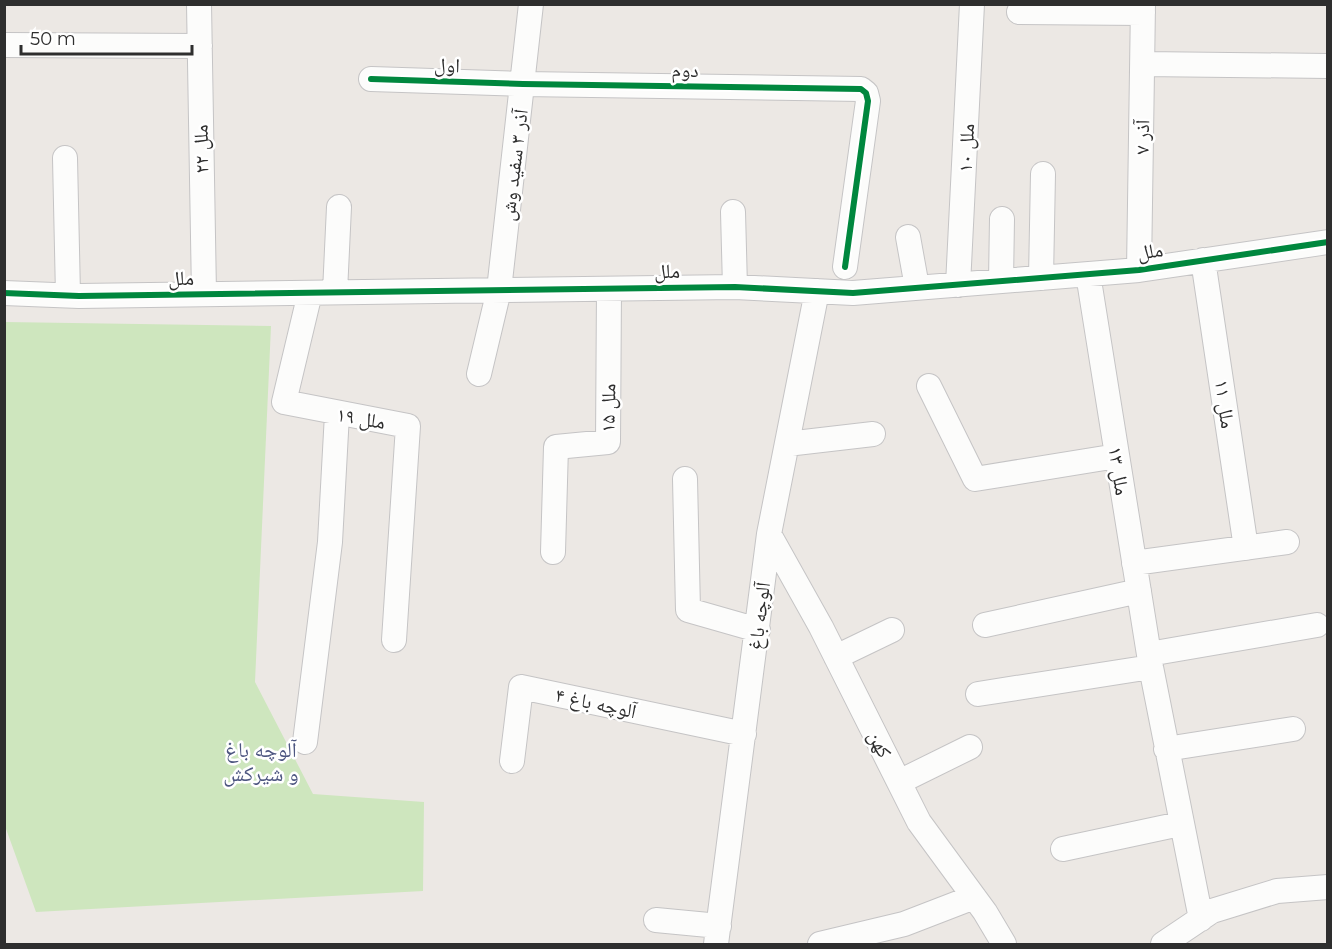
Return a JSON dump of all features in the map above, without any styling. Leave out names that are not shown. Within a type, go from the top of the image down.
[{"type":"street","name":"۲۲ ملل","points":[[199,4],[204,294]]},
{"type":"street","name":"آذر ۳ سفید وش","points":[[479,375],[499,290],[531,4]]},
{"type":"street","name":"۱۰ ملل","points":[[958,285],[971,8]]},
{"type":"street","points":[[1020,12],[1143,9]]},
{"type":"street","name":"آذر ۷","points":[[1139,270],[1143,9]]},
{"type":"street","points":[[4,45],[200,46]]},
{"type":"street","points":[[1143,64],[1328,66]]},
{"type":"street","name":"اول","points":[[371,79],[523,84]]},
{"type":"street","name":"دوم","points":[[523,84],[861,89],[866,93],[868,101],[845,267]]},
{"type":"street","points":[[65,158],[68,295]]},
{"type":"street","points":[[1041,278],[1043,174]]},
{"type":"street","points":[[336,292],[339,207]]},
{"type":"street","points":[[733,212],[735,287]]},
{"type":"street","points":[[1001,281],[1002,219]]},
{"type":"street","points":[[908,237],[917,287]]},
{"type":"street","name":"ملل","points":[[4,293],[204,294],[735,287],[853,293],[1139,270],[1328,242]]},
{"type":"street","name":"۱۱ ملل","points":[[1203,260],[1246,548]]},
{"type":"street","name":"ملل ۱۳","points":[[1088,274],[1150,660],[1180,824],[1201,919]]},
{"type":"street","name":"ملل ۱۵","points":[[553,552],[556,447],[608,442],[609,289]]},
{"type":"street","name":"آلوچه باغ","points":[[717,935],[769,534],[817,291]]},
{"type":"street","name":"ملل ۱۹","points":[[310,293],[284,402],[408,426],[394,640]]},
{"type":"street","points":[[929,386],[975,479],[1117,456]]},
{"type":"street","points":[[305,742],[330,542],[337,414]]},
{"type":"street","points":[[787,444],[873,434]]},
{"type":"street","points":[[685,479],[687,610],[758,630]]},
{"type":"street","name":"کهن","points":[[769,534],[836,657],[919,822],[974,897],[1004,945]]},
{"type":"street","points":[[1134,563],[1287,542]]},
{"type":"street","points":[[985,625],[1139,591]]},
{"type":"street","points":[[978,694],[1076,678],[1317,625]]},
{"type":"street","points":[[836,657],[892,630]]},
{"type":"street","name":"۴ آلوچه باغ","points":[[512,761],[521,687],[744,734]]},
{"type":"street","points":[[1166,749],[1293,729]]},
{"type":"street","points":[[899,782],[970,747]]},
{"type":"street","points":[[1063,849],[1180,824]]},
{"type":"street","points":[[1163,945],[1212,910],[1277,891],[1328,887]]},
{"type":"street","points":[[820,945],[857,940],[974,897]]},
{"type":"street","points":[[656,920],[717,935]]},
{"type":"green space","points":[[5,322],[271,326],[255,682],[313,794],[424,802],[423,891],[36,912],[5,826]]},
{"type":"cycle path","points":[[371,79],[523,84],[861,89],[866,93],[868,101],[845,267]]},
{"type":"cycle path","points":[[4,293],[79,296],[735,287],[853,293],[1139,270],[1328,242]]},
{"type":"district","name":"آلوچه باغ و شیرکش","points":[[261,761]]}]
